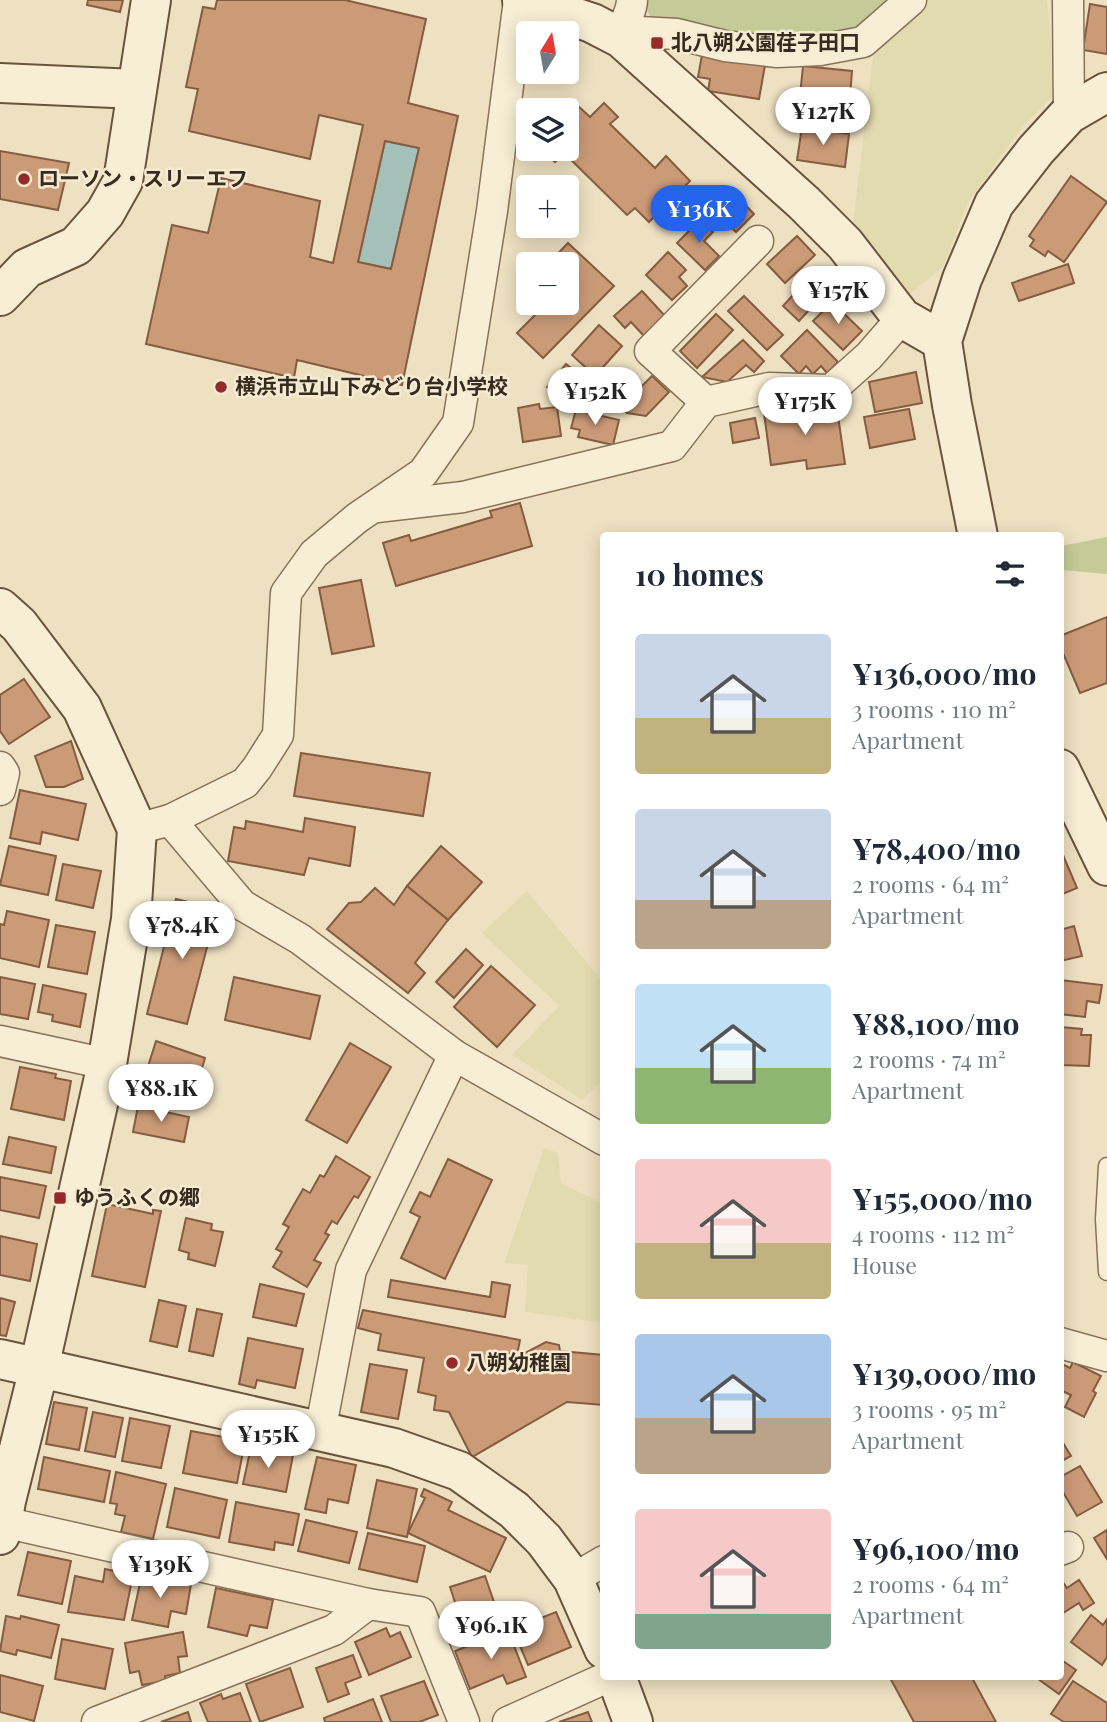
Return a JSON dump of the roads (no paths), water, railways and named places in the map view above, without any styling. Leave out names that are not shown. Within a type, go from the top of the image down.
[{"type":"street","points":[[0,296],[27,268],[76,246],[105,213],[123,181],[151,0]]},
{"type":"street","points":[[154,824],[245,783],[257,768],[278,735],[286,593],[314,554],[422,473],[458,423],[492,211],[521,0],[621,34],[677,34],[725,46],[777,52],[820,50],[863,42],[911,0]]},
{"type":"street","points":[[621,34],[632,0]]},
{"type":"street","points":[[1068,0],[1069,114]]},
{"type":"street","points":[[621,34],[794,210],[845,244],[902,318],[942,341]]},
{"type":"street","points":[[0,83],[136,89]]},
{"type":"street","points":[[977,532],[942,341],[962,279],[994,204],[1036,150],[1069,114],[1107,92]]},
{"type":"street","points":[[706,402],[650,351],[758,241]]},
{"type":"street","points":[[373,508],[463,497],[672,446],[706,402],[769,388],[831,390],[869,356],[902,318]]},
{"type":"street","points":[[0,608],[19,625],[82,708],[154,824],[242,905],[300,939],[454,1055],[600,1138]]},
{"type":"street","points":[[0,767],[4,773],[0,790]]},
{"type":"street","points":[[1064,777],[1107,866]]},
{"type":"street","points":[[154,824],[131,919],[107,1064],[39,1368],[2,1514],[368,1604],[420,1612],[464,1722]]},
{"type":"street","points":[[0,1041],[107,1064]]},
{"type":"street","points":[[320,1432],[351,1270],[454,1055]]},
{"type":"street","points":[[1064,1344],[1107,1356]]},
{"type":"street","points":[[0,1359],[394,1448],[459,1471],[514,1510],[544,1540],[588,1570],[600,1630]]},
{"type":"street","points":[[97,1722],[334,1630],[368,1604]]},
{"type":"street","points":[[508,1722],[601,1680]]},
{"type":"street","points":[[617,1680],[633,1722]]},
{"type":"lane","points":[[1107,1166],[1104,1219],[1107,1272]]},
{"type":"water","points":[[385,141],[419,148],[391,269],[358,262]]},
{"type":"place","name":"北八朔公園荏子田口","points":[[657,43]]},
{"type":"place","name":"ローソン・スリーエフ","points":[[24,179]]},
{"type":"place","name":"横浜市立山下みどり台小学校","points":[[221,387]]},
{"type":"place","name":"ゆうふくの郷","points":[[60,1198]]},
{"type":"place","name":"八朔幼稚園","points":[[452,1363]]}]
